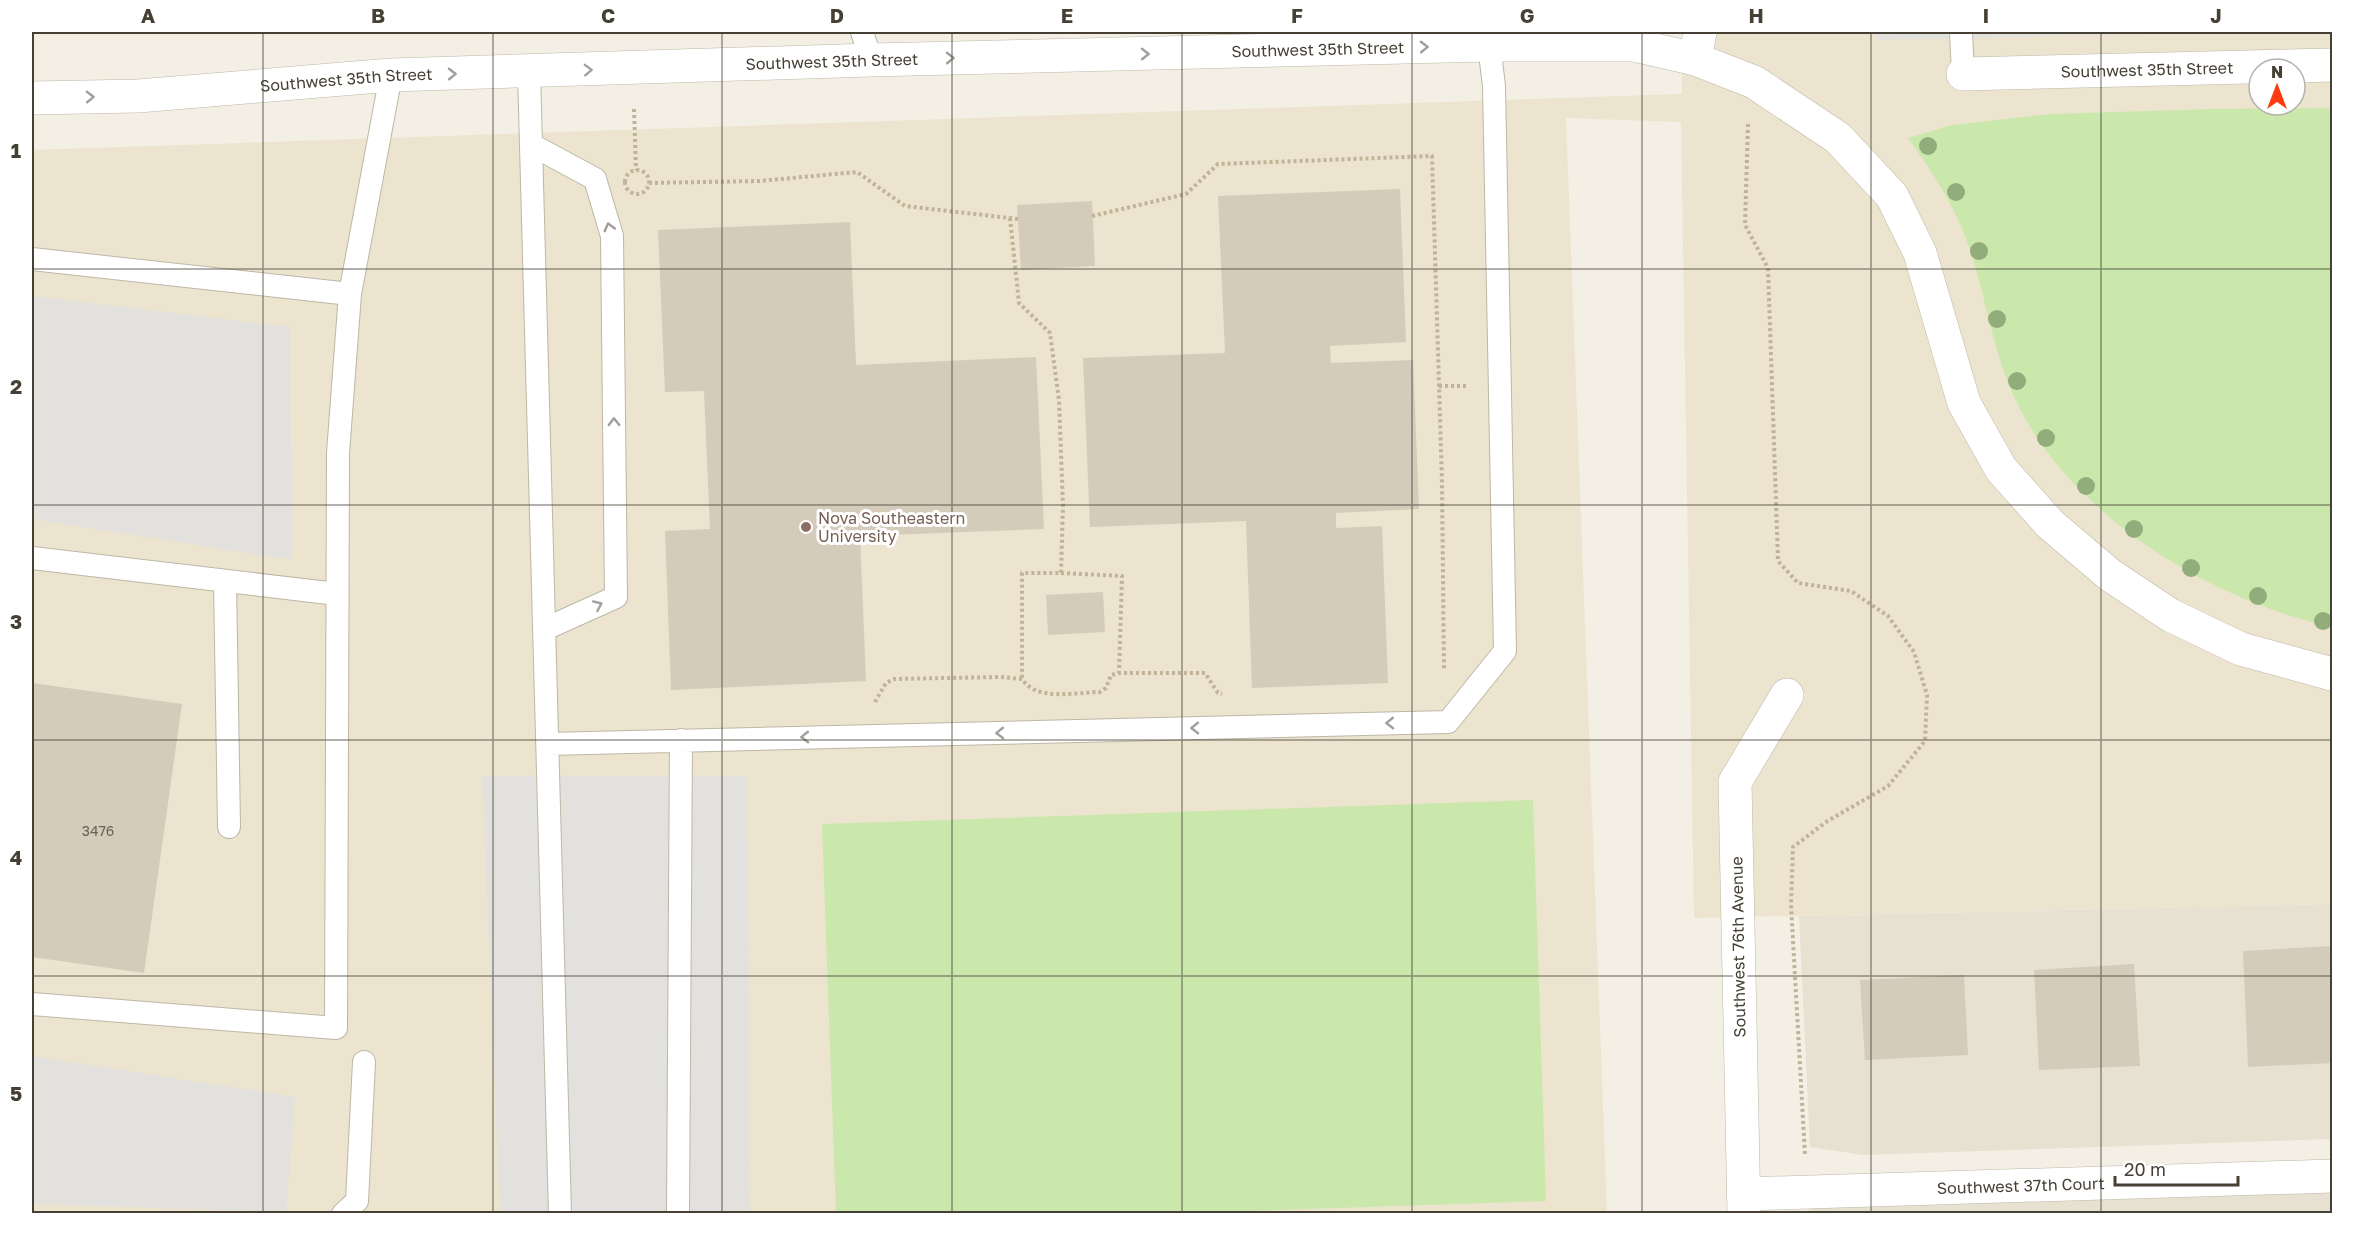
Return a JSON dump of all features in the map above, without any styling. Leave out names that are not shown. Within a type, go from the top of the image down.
[{"type":"street","name":"Southwest 35th Street","points":[[1575,32],[1634,45]]},
{"type":"street","name":"Southwest 35th Street","points":[[32,98],[138,96],[391,75],[529,72],[870,41],[1487,38],[1634,45],[1697,45],[1838,138],[1892,196],[1920,253],[1964,403],[2001,469],[2050,524],[2110,574],[2170,615],[2241,649],[2332,674]]},
{"type":"street","name":"Southwest 35th Street","points":[[1963,74],[2332,65]]},
{"type":"street","name":"Southwest 76th Avenue","points":[[1743,1204],[1735,782],[1787,695]]},
{"type":"street","name":"Southwest 37th Court","points":[[1743,1204],[1807,1192],[2332,1176]]},
{"type":"lane","points":[[1961,32],[1963,74]]},
{"type":"lane","points":[[548,744],[1448,722],[1505,651],[1494,86],[1487,38]]},
{"type":"lane","points":[[529,72],[560,1214]]},
{"type":"lane","points":[[32,1004],[336,1028],[338,453],[350,294],[391,75]]},
{"type":"lane","points":[[532,145],[595,179],[612,236],[616,597],[545,629]]},
{"type":"lane","points":[[32,259],[350,294]]},
{"type":"lane","points":[[32,558],[338,594]]},
{"type":"lane","points":[[225,581],[229,827]]},
{"type":"lane","points":[[678,1214],[681,740]]},
{"type":"lane","points":[[343,1214],[357,1201],[364,1062]]},
{"type":"path","points":[[634,110],[636,170]]},
{"type":"path","points":[[1745,115],[1748,123],[1745,225],[1768,268],[1778,561],[1798,583],[1851,591],[1888,616],[1914,652],[1927,695],[1925,741],[1888,786],[1826,822],[1793,846],[1791,905],[1807,1192]]},
{"type":"path","points":[[1092,216],[1186,194],[1218,164],[1432,156],[1442,475],[1444,676]]},
{"type":"path","points":[[636,170],[645,172],[649,183],[642,193],[634,194],[627,189],[626,177],[636,170]]},
{"type":"path","points":[[649,183],[759,181],[857,172],[905,206],[1018,219]]},
{"type":"path","points":[[1010,218],[1019,303],[1050,333],[1059,400],[1063,506],[1061,573]]},
{"type":"path","points":[[1022,679],[1022,573],[1122,576],[1119,673]]},
{"type":"path","points":[[875,703],[885,683],[894,679],[1001,677],[1022,679],[1033,690],[1043,693],[1100,692],[1106,688],[1111,675],[1119,673],[1205,673],[1218,693],[1228,695]]},
{"type":"shaded area","name":"Nova Southeastern University","points":[[1682,32],[2332,32],[2332,904],[1694,918],[1681,122],[1566,118],[1607,1213],[32,1213],[32,150],[1682,94]]},
{"type":"shaded area","points":[[1876,32],[2239,32],[1877,40]]},
{"type":"shaded area","points":[[32,296],[290,327],[292,560],[32,519]]},
{"type":"shaded area","points":[[482,776],[748,776],[749,1213],[500,1213]]},
{"type":"shaded area","points":[[2332,904],[2332,1139],[1863,1155],[1810,1147],[1799,916]]},
{"type":"shaded area","points":[[32,1056],[295,1097],[286,1212],[32,1204]]},
{"type":"shaded area","points":[[2332,1189],[2332,1214],[1807,1214],[1807,1210],[1822,1206]]},
{"type":"green space","points":[[2307,108],[2332,108],[2332,627],[2284,614],[2234,594],[2186,570],[2140,541],[2097,507],[2060,468],[2030,426],[2007,380],[1970,249],[1956,215],[1929,168],[1908,138],[1952,125],[2050,114],[2247,109],[2247,117],[2307,117]]},
{"type":"green space","points":[[1533,800],[1546,1201],[1186,1213],[836,1213],[822,824]]},
{"type":"building","points":[[1400,189],[1406,342],[1330,346],[1331,363],[1413,360],[1419,509],[1336,513],[1336,528],[1382,526],[1388,683],[1252,688],[1246,521],[1090,527],[1083,358],[1225,353],[1218,196]]},
{"type":"building","points":[[1092,201],[1095,266],[1021,270],[1017,205]]},
{"type":"building","points":[[850,222],[856,365],[1036,357],[1044,529],[860,536],[866,681],[671,690],[665,531],[710,529],[704,391],[665,392],[658,230]]},
{"type":"building","points":[[1103,592],[1105,632],[1048,635],[1046,595]]},
{"type":"building","points":[[32,683],[182,704],[144,973],[32,957]]},
{"type":"building","points":[[2332,946],[2332,1063],[2248,1067],[2243,951]]},
{"type":"building","points":[[2134,964],[2140,1066],[2039,1070],[2034,970]]},
{"type":"building","points":[[1964,975],[1968,1055],[1865,1060],[1860,980]]},
{"type":"place","name":"Nova Southeastern University","points":[[806,527]]}]
